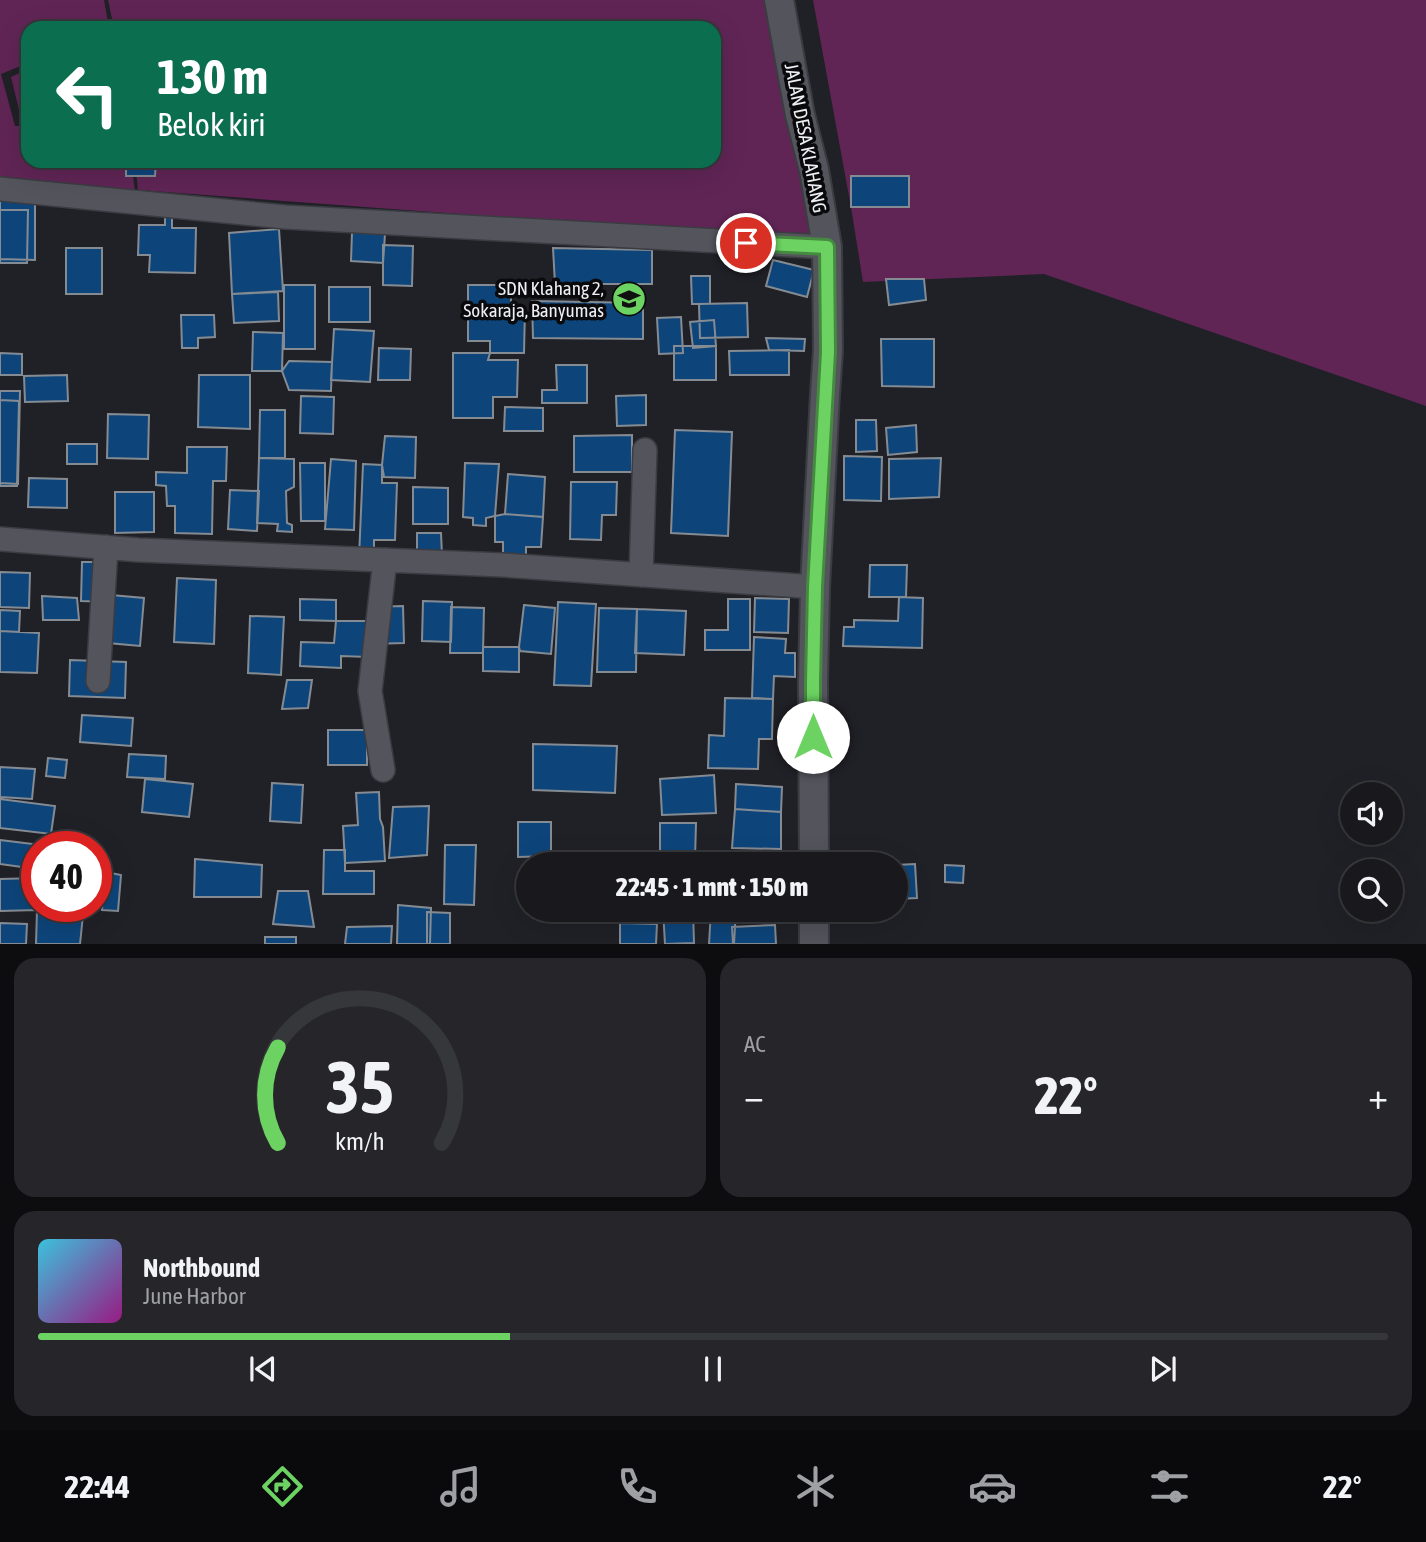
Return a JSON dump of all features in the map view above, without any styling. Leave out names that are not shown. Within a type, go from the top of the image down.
[{"type":"street","name":"JALAN DESA KLAHANG","points":[[779,0],[827,247],[828,352],[815,587],[814,852]]},
{"type":"street","points":[[0,189],[285,217],[827,247]]},
{"type":"street","points":[[641,575],[645,450]]},
{"type":"street","points":[[0,539],[106,547],[503,565],[815,587]]},
{"type":"street","points":[[98,681],[106,547]]},
{"type":"street","points":[[383,770],[370,691],[386,560]]},
{"type":"street","points":[[814,922],[814,943]]},
{"type":"shaded area","points":[[0,0],[104,0],[108,21],[21,21],[21,66],[1,74],[15,126],[21,126],[21,168],[132,168],[136,199],[0,186]]},
{"type":"shaded area","points":[[108,0],[773,0],[821,241],[138,190],[136,168],[721,168],[721,21],[112,21]]},
{"type":"shaded area","points":[[813,0],[1426,0],[1426,406],[1044,274],[863,282]]},
{"type":"shaded area","points":[[21,72],[21,118],[11,77]]},
{"type":"building","points":[[126,168],[156,168],[155,176],[126,176]]},
{"type":"building","points":[[851,176],[909,176],[909,207],[851,207]]},
{"type":"building","points":[[0,201],[35,201],[35,260],[0,259]]},
{"type":"building","points":[[0,210],[28,210],[27,263],[0,263]]},
{"type":"building","points":[[165,216],[172,216],[172,228],[196,228],[195,273],[149,272],[150,255],[138,255],[139,225],[165,225]]},
{"type":"building","points":[[279,229],[283,291],[232,294],[229,233]]},
{"type":"building","points":[[352,232],[385,234],[383,263],[351,261]]},
{"type":"building","points":[[383,245],[413,246],[412,286],[383,285]]},
{"type":"building","points":[[66,248],[102,248],[102,294],[66,294]]},
{"type":"building","points":[[553,248],[652,250],[652,284],[555,284]]},
{"type":"building","points":[[773,260],[814,270],[807,297],[766,286]]},
{"type":"building","points":[[691,276],[710,276],[710,304],[692,304]]},
{"type":"building","points":[[886,279],[924,279],[926,300],[889,305]]},
{"type":"building","points":[[284,285],[315,285],[315,349],[284,349]]},
{"type":"building","points":[[468,285],[498,285],[498,297],[511,297],[511,309],[525,309],[524,353],[490,353],[490,341],[468,341]]},
{"type":"building","points":[[329,287],[370,287],[370,322],[329,322]]},
{"type":"building","points":[[278,292],[279,321],[234,323],[232,294]]},
{"type":"building","points":[[532,301],[643,303],[643,339],[533,338]]},
{"type":"building","points":[[747,303],[748,337],[700,338],[699,304]]},
{"type":"building","points":[[181,315],[214,315],[215,337],[198,338],[198,348],[182,348]]},
{"type":"building","points":[[681,317],[683,353],[659,354],[657,318]]},
{"type":"building","points":[[714,320],[716,346],[693,348],[690,322]]},
{"type":"building","points":[[334,329],[374,331],[370,382],[331,380]]},
{"type":"building","points":[[253,332],[283,333],[282,371],[252,371]]},
{"type":"building","points":[[766,338],[805,339],[804,351],[769,350]]},
{"type":"building","points":[[881,339],[934,339],[934,387],[882,386]]},
{"type":"building","points":[[674,346],[716,346],[716,380],[674,380]]},
{"type":"building","points":[[379,348],[411,349],[410,380],[378,380]]},
{"type":"building","points":[[789,350],[789,375],[730,375],[729,351]]},
{"type":"building","points":[[0,353],[22,354],[22,375],[0,375]]},
{"type":"building","points":[[453,353],[490,353],[488,360],[518,360],[517,397],[493,397],[493,418],[453,418]]},
{"type":"building","points":[[289,361],[332,362],[331,391],[289,390],[282,371]]},
{"type":"building","points":[[556,365],[587,365],[587,403],[542,403],[542,390],[557,390]]},
{"type":"building","points":[[67,375],[68,401],[25,402],[24,376]]},
{"type":"building","points":[[199,375],[250,375],[250,429],[198,427]]},
{"type":"building","points":[[0,391],[20,391],[18,484],[0,483]]},
{"type":"building","points":[[646,395],[646,425],[617,426],[616,396]]},
{"type":"building","points":[[301,396],[334,397],[333,434],[300,433]]},
{"type":"building","points":[[0,400],[19,401],[17,486],[0,486]]},
{"type":"building","points":[[505,407],[543,408],[543,431],[504,431]]},
{"type":"building","points":[[260,410],[285,410],[285,458],[259,458]]},
{"type":"building","points":[[108,414],[149,415],[148,459],[107,458]]},
{"type":"building","points":[[856,420],[876,420],[877,451],[856,452]]},
{"type":"building","points":[[916,425],[917,452],[888,455],[886,428]]},
{"type":"building","points":[[675,430],[732,432],[728,536],[671,533]]},
{"type":"building","points":[[632,435],[632,472],[574,472],[574,436]]},
{"type":"building","points":[[385,436],[416,437],[415,478],[384,477],[382,465]]},
{"type":"building","points":[[67,444],[97,444],[97,464],[67,464]]},
{"type":"building","points":[[187,447],[227,447],[226,481],[213,481],[212,534],[175,533],[175,506],[167,506],[166,486],[156,485],[156,472],[187,473]]},
{"type":"building","points":[[844,456],[882,457],[881,501],[844,500]]},
{"type":"building","points":[[259,458],[294,459],[294,487],[286,491],[287,523],[292,525],[292,532],[277,531],[278,524],[257,523]]},
{"type":"building","points":[[941,458],[939,497],[889,499],[889,459]]},
{"type":"building","points":[[331,459],[356,461],[354,530],[325,529]]},
{"type":"building","points":[[300,463],[325,463],[325,521],[301,521]]},
{"type":"building","points":[[465,463],[499,464],[495,516],[486,518],[486,526],[473,525],[473,518],[463,517]]},
{"type":"building","points":[[363,464],[382,465],[382,483],[397,483],[395,540],[374,540],[374,559],[359,558]]},
{"type":"building","points":[[508,474],[545,477],[543,517],[505,514]]},
{"type":"building","points":[[29,478],[67,479],[67,508],[28,507]]},
{"type":"building","points":[[571,482],[617,482],[616,515],[602,515],[601,540],[570,539]]},
{"type":"building","points":[[413,487],[448,488],[448,524],[413,524]]},
{"type":"building","points":[[230,490],[259,491],[257,531],[228,529]]},
{"type":"building","points":[[115,492],[154,492],[154,532],[115,533]]},
{"type":"building","points":[[505,514],[543,517],[541,547],[526,547],[526,564],[503,565],[503,542],[495,542],[495,516]]},
{"type":"building","points":[[417,533],[441,533],[442,555],[417,555]]},
{"type":"building","points":[[82,562],[112,562],[111,602],[81,601]]},
{"type":"building","points":[[870,565],[907,565],[906,597],[869,597]]},
{"type":"building","points":[[0,572],[30,573],[29,608],[0,607]]},
{"type":"building","points":[[177,578],[216,580],[214,644],[174,642]]},
{"type":"building","points":[[111,595],[144,598],[140,646],[108,643]]},
{"type":"building","points":[[42,596],[77,598],[79,620],[43,620]]},
{"type":"building","points":[[899,597],[923,598],[922,648],[843,646],[844,627],[854,627],[854,620],[898,621]]},
{"type":"building","points":[[755,598],[789,599],[788,633],[754,632]]},
{"type":"building","points":[[300,599],[336,600],[336,621],[300,620]]},
{"type":"building","points":[[728,599],[750,599],[750,650],[705,650],[705,630],[728,630]]},
{"type":"building","points":[[423,601],[452,602],[451,642],[422,641]]},
{"type":"building","points":[[558,602],[596,604],[591,686],[554,685]]},
{"type":"building","points":[[524,605],[555,608],[551,654],[520,651]]},
{"type":"building","points":[[403,606],[404,643],[371,644],[370,607]]},
{"type":"building","points":[[451,607],[484,608],[483,653],[450,653]]},
{"type":"building","points":[[599,608],[637,609],[636,672],[597,672]]},
{"type":"building","points":[[637,609],[686,611],[684,655],[635,653]]},
{"type":"building","points":[[0,610],[20,611],[19,632],[0,631]]},
{"type":"building","points":[[250,616],[284,617],[281,675],[248,673]]},
{"type":"building","points":[[336,621],[369,621],[368,657],[341,656],[341,668],[300,666],[301,642],[334,643]]},
{"type":"building","points":[[0,631],[39,633],[37,673],[0,672]]},
{"type":"building","points":[[754,637],[786,639],[785,653],[795,653],[795,677],[774,676],[773,699],[752,698]]},
{"type":"building","points":[[483,647],[519,647],[519,672],[483,671]]},
{"type":"building","points":[[70,660],[126,662],[125,698],[69,696]]},
{"type":"building","points":[[287,680],[312,680],[308,708],[282,709]]},
{"type":"building","points":[[725,698],[773,699],[772,739],[759,739],[758,769],[708,768],[709,735],[724,736]]},
{"type":"building","points":[[82,715],[133,718],[131,746],[80,742]]},
{"type":"building","points":[[328,730],[367,730],[367,765],[328,765]]},
{"type":"building","points":[[533,744],[617,746],[615,793],[533,790]]},
{"type":"building","points":[[129,754],[166,756],[165,779],[127,777]]},
{"type":"building","points":[[48,758],[67,760],[65,778],[46,776]]},
{"type":"building","points":[[0,767],[35,769],[32,799],[0,797]]},
{"type":"building","points":[[714,775],[716,813],[662,815],[660,779]]},
{"type":"building","points":[[145,779],[193,784],[189,817],[142,812]]},
{"type":"building","points":[[272,783],[303,785],[301,823],[270,821]]},
{"type":"building","points":[[736,784],[782,787],[781,812],[735,809]]},
{"type":"building","points":[[379,792],[385,861],[345,863],[343,826],[358,825],[356,793]]},
{"type":"building","points":[[0,799],[55,806],[51,831],[0,828]]},
{"type":"building","points":[[429,806],[427,855],[389,858],[393,807]]},
{"type":"building","points":[[735,809],[781,812],[781,849],[732,848]]},
{"type":"building","points":[[518,822],[551,822],[551,852],[518,852]]},
{"type":"building","points":[[660,823],[696,823],[695,852],[660,852]]},
{"type":"building","points":[[0,840],[21,843],[21,867],[0,864]]},
{"type":"building","points":[[445,845],[476,845],[474,905],[444,904]]},
{"type":"building","points":[[324,850],[345,850],[345,871],[374,871],[374,894],[323,894]]},
{"type":"building","points":[[195,859],[262,865],[261,897],[194,897]]},
{"type":"building","points":[[908,864],[915,864],[917,898],[908,898]]},
{"type":"building","points":[[945,865],[964,866],[963,883],[945,882]]},
{"type":"building","points":[[112,873],[121,875],[118,911],[112,911]]},
{"type":"building","points":[[21,878],[21,910],[0,911],[0,879]]},
{"type":"building","points":[[278,891],[308,891],[314,927],[273,924]]},
{"type":"building","points":[[398,905],[431,908],[430,944],[397,944]]},
{"type":"building","points":[[427,912],[450,913],[450,944],[427,944]]},
{"type":"building","points":[[37,922],[82,922],[80,944],[36,944]]},
{"type":"building","points":[[664,922],[693,922],[694,943],[665,944]]},
{"type":"building","points":[[710,922],[735,922],[734,944],[709,944]]},
{"type":"building","points":[[0,923],[27,924],[26,944],[0,944]]},
{"type":"building","points":[[620,923],[657,924],[656,944],[620,944]]},
{"type":"building","points":[[775,925],[776,944],[733,944],[732,927]]},
{"type":"building","points":[[392,926],[391,944],[345,944],[347,927]]},
{"type":"building","points":[[265,937],[296,937],[296,944],[265,944]]},
{"type":"place","name":"SDN Klahang 2, Sokaraja, Banyumas","points":[[629,299]]},
{"type":"route","points":[[746,243],[827,247],[828,352],[815,587],[813,737]]}]
